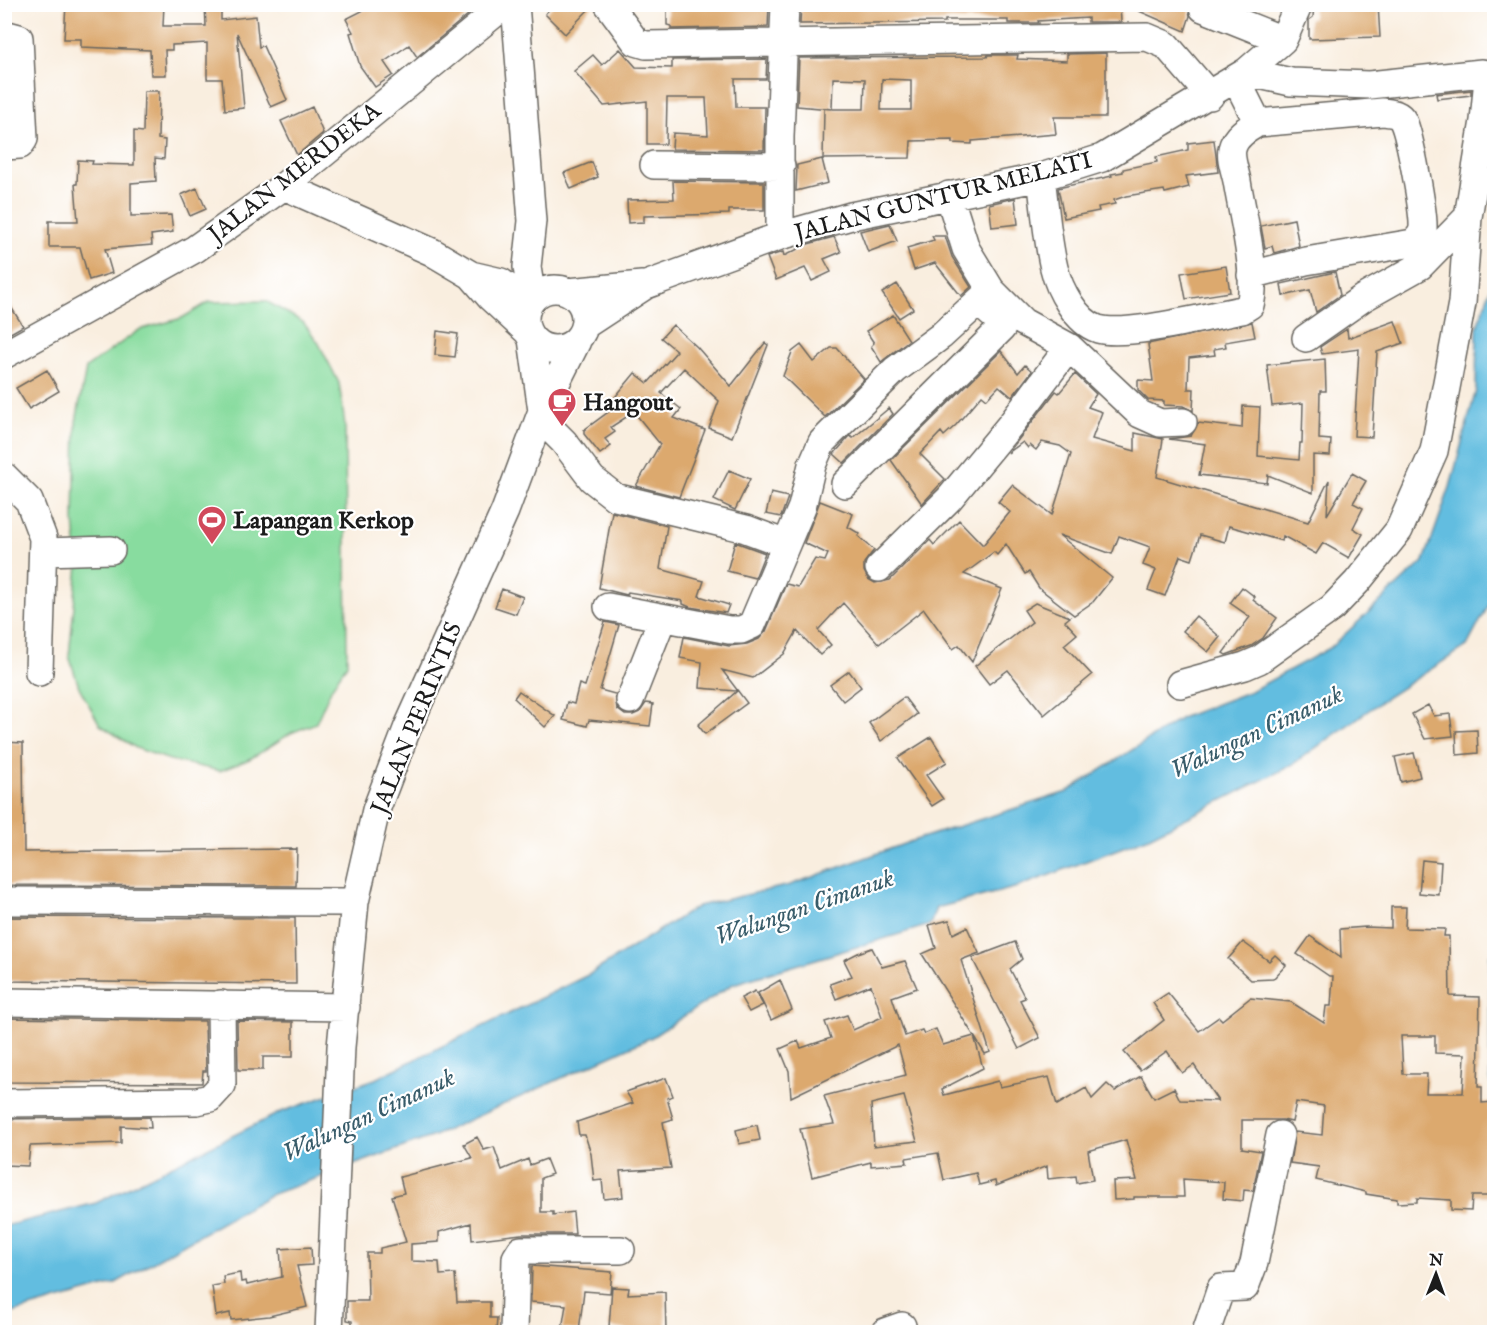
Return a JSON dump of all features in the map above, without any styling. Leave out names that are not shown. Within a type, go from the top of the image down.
[{"type":"street","name":"JALAN MERDEKA","points":[[5,353],[195,249],[284,186],[506,4]]},
{"type":"street","points":[[514,4],[532,222],[543,251],[545,296],[525,317],[530,335],[541,414],[592,479],[615,497],[746,529],[786,544]]},
{"type":"street","points":[[608,4],[636,42],[641,45],[1147,37],[1166,45],[1209,96]]},
{"type":"street","points":[[780,236],[780,137],[785,4]]},
{"type":"street","name":"JALAN GUNTUR MELATI","points":[[545,296],[646,285],[780,236],[851,216],[1041,177],[1102,158],[1241,76],[1283,39],[1299,4]]},
{"type":"street","points":[[1203,8],[1283,39]]},
{"type":"street","points":[[4,34],[19,38],[24,139],[20,145],[4,146]]},
{"type":"street","points":[[1180,684],[1245,666],[1277,647],[1332,608],[1357,582],[1399,530],[1434,451],[1462,303],[1468,217],[1484,121],[1488,78],[1485,75],[1369,85],[1291,82],[1241,76],[1258,123]]},
{"type":"street","points":[[1041,177],[1054,269],[1064,296],[1087,322],[1096,328],[1113,332],[1242,310],[1250,305],[1254,289],[1251,275],[1232,149],[1238,137],[1258,123],[1383,112],[1398,115],[1403,121],[1411,154],[1423,228],[1413,243],[1306,261],[1251,275]]},
{"type":"street","points":[[654,165],[781,166]]},
{"type":"street","points":[[284,186],[432,252],[471,275],[545,296],[575,296],[584,309],[581,333],[559,349],[549,349],[530,335],[490,297],[471,275]]},
{"type":"street","points":[[845,484],[1002,328],[1001,322],[985,296],[966,249],[949,195]]},
{"type":"street","points":[[1306,338],[1363,298],[1419,266],[1468,217]]},
{"type":"street","name":"JALAN GUNTUR MELATI","points":[[581,333],[646,285]]},
{"type":"street","points":[[985,296],[1023,322],[1069,346],[1140,414],[1160,423],[1183,422]]},
{"type":"street","points":[[608,607],[729,630],[748,628],[755,622],[802,507],[812,465],[822,442],[895,370],[985,296]]},
{"type":"street","name":"JALAN PERINTIS","points":[[329,1332],[341,1047],[333,1006],[343,902],[406,729],[505,511],[541,414],[581,333]]},
{"type":"street","points":[[879,568],[949,499],[1012,423],[1069,346]]},
{"type":"street","points":[[4,476],[29,501],[43,538],[39,672]]},
{"type":"street","points":[[44,552],[111,550]]},
{"type":"street","points":[[630,700],[662,619]]},
{"type":"street","points":[[4,901],[343,902]]},
{"type":"street","points":[[4,1002],[333,1006]]},
{"type":"street","points":[[4,1103],[197,1101],[210,1098],[222,1085],[221,1004]]},
{"type":"street","points":[[1206,1332],[1221,1288],[1245,1287],[1254,1263],[1280,1135]]},
{"type":"street","points":[[514,1332],[516,1258],[521,1250],[621,1250]]},
{"type":"green space","name":"Lapangan Kerkop","points":[[266,301],[303,322],[318,342],[339,383],[345,425],[347,664],[332,687],[316,723],[291,733],[250,759],[220,771],[170,760],[136,748],[100,725],[79,687],[69,656],[78,565],[74,521],[76,422],[86,368],[139,330],[182,318],[209,302]]},
{"type":"water","name":"Walungan Cimanuk","points":[[1494,279],[1494,595],[1467,646],[1386,698],[1290,766],[1147,838],[1018,887],[936,908],[930,925],[733,984],[652,1037],[434,1136],[270,1195],[114,1284],[5,1315],[5,1226],[96,1203],[281,1112],[375,1079],[590,974],[698,906],[790,885],[912,841],[1067,792],[1183,717],[1251,691],[1330,648],[1424,561],[1450,487],[1476,390],[1477,327]]},
{"type":"water","points":[[1490,955],[1494,956],[1494,1088],[1490,1082]]},
{"type":"building","points":[[66,4],[164,4],[163,26],[206,26],[205,4],[221,4],[221,20],[256,16],[259,47],[263,46],[287,100],[271,107],[237,33],[244,108],[225,110],[222,79],[207,79],[207,43],[172,45],[172,50],[165,50],[166,75],[151,75],[150,50],[81,47],[81,39],[64,39]]},
{"type":"building","points":[[366,4],[481,4],[417,57],[409,45],[384,62],[393,75],[375,87],[360,66],[350,33],[353,32],[346,19],[368,8]]},
{"type":"building","points":[[554,4],[592,4],[592,6],[565,34],[545,14]]},
{"type":"building","points":[[667,4],[769,4],[768,27],[671,29],[671,26],[667,25]]},
{"type":"building","points":[[801,4],[1120,4],[1121,22],[1088,22],[1088,18],[1038,21],[1039,23],[1008,23],[1008,20],[945,20],[945,22],[800,24]]},
{"type":"building","points":[[1123,4],[1188,4],[1190,16],[1185,31]]},
{"type":"building","points":[[1314,4],[1378,4],[1380,37],[1309,39],[1309,20],[1313,17]]},
{"type":"building","points":[[620,49],[636,67],[672,68],[672,60],[767,59],[766,79],[735,79],[736,107],[765,107],[764,150],[672,149],[673,133],[708,135],[706,98],[667,98],[666,144],[647,144],[647,101],[604,106],[574,71],[593,55],[602,65]]},
{"type":"building","points":[[1106,53],[1106,117],[1054,117],[1056,134],[972,141],[972,144],[953,143],[953,140],[911,141],[910,158],[823,159],[824,108],[797,106],[799,58],[1018,55],[1017,59],[1067,61],[1067,54]],"holes":[[[833,78],[865,79],[864,109],[832,109]],[[882,79],[911,80],[911,110],[881,110]]]},
{"type":"building","points":[[1471,90],[1471,95],[1437,99],[1436,94]]},
{"type":"building","points":[[144,91],[159,91],[158,139],[165,140],[164,159],[155,158],[156,181],[131,183],[131,216],[171,215],[173,232],[151,235],[152,245],[105,249],[112,273],[89,280],[80,247],[49,247],[49,221],[78,221],[75,184],[77,184],[78,160],[93,161],[92,164],[134,165],[134,131],[143,132]]},
{"type":"building","points":[[312,107],[323,133],[297,155],[281,121]]},
{"type":"building","points":[[1214,140],[1218,172],[1186,176],[1189,187],[1165,193],[1164,190],[1126,196],[1114,200],[1115,204],[1098,207],[1099,211],[1064,218],[1058,188],[1112,176],[1111,174],[1123,172],[1123,169],[1157,162],[1156,157],[1188,150],[1188,143]]},
{"type":"building","points":[[822,159],[828,183],[796,191],[797,165]]},
{"type":"building","points":[[592,162],[598,177],[571,189],[564,173]]},
{"type":"building","points":[[673,181],[764,182],[764,210],[729,210],[729,214],[644,216],[644,222],[628,223],[627,200],[674,199]]},
{"type":"building","points":[[197,188],[206,209],[190,216],[181,195]]},
{"type":"building","points":[[1015,198],[1018,224],[992,227],[989,204]]},
{"type":"building","points":[[1294,219],[1299,246],[1274,253],[1272,246],[1265,248],[1261,226]]},
{"type":"building","points":[[890,224],[897,241],[868,252],[860,231]]},
{"type":"building","points":[[932,236],[945,236],[952,257],[971,287],[961,296],[935,263],[914,270],[907,248],[934,240]]},
{"type":"building","points":[[834,237],[841,252],[824,259],[831,272],[812,281],[805,268],[776,280],[767,257],[783,252],[784,256],[808,244]]},
{"type":"building","points":[[1226,266],[1230,292],[1186,299],[1181,273]]},
{"type":"building","points":[[1335,272],[1340,295],[1316,312],[1310,290],[1283,296],[1281,284]]},
{"type":"building","points":[[897,284],[913,309],[899,318],[882,293]]},
{"type":"building","points":[[4,296],[23,326],[7,335],[4,330]]},
{"type":"building","points":[[893,315],[909,340],[881,362],[871,346],[874,343],[866,331]]},
{"type":"building","points":[[1395,321],[1403,343],[1377,352],[1372,437],[1354,436],[1359,349],[1322,354],[1320,347],[1347,329],[1348,338]]},
{"type":"building","points":[[1252,322],[1255,337],[1225,342],[1226,347],[1214,349],[1215,355],[1189,358],[1188,389],[1194,389],[1193,411],[1183,406],[1164,405],[1164,401],[1148,400],[1138,390],[1138,380],[1153,381],[1148,344]]},
{"type":"building","points":[[673,325],[697,347],[731,386],[765,343],[768,345],[732,437],[709,428],[719,401],[684,368],[661,393],[681,409],[674,418],[705,430],[679,497],[636,486],[660,444],[634,412],[611,427],[615,432],[605,439],[611,446],[600,454],[584,434],[584,430],[615,407],[611,402],[635,373],[648,383],[677,351],[661,338]]},
{"type":"building","points":[[437,331],[458,334],[455,357],[435,355]]},
{"type":"building","points":[[801,345],[814,362],[831,348],[837,348],[864,379],[825,417],[783,376],[792,352]]},
{"type":"building","points":[[1001,351],[1018,373],[1025,365],[1032,371],[1012,397],[999,386],[987,399],[982,395],[956,425],[944,436],[941,432],[920,454],[945,479],[922,504],[891,460]]},
{"type":"building","points":[[1325,359],[1326,391],[1320,391],[1319,439],[1331,440],[1330,456],[1313,455],[1313,493],[1268,475],[1267,483],[1199,475],[1205,444],[1169,439],[1191,436],[1198,423],[1242,428],[1243,406],[1260,407],[1258,456],[1299,460],[1300,443],[1302,443],[1303,403],[1272,406],[1267,365]]},
{"type":"building","points":[[47,370],[59,391],[29,409],[16,388]]},
{"type":"building","points":[[1075,374],[1096,394],[1088,407],[1102,412],[1092,439],[1135,451],[1135,433],[1163,439],[1157,477],[1308,522],[1329,480],[1327,515],[1352,473],[1366,481],[1353,503],[1363,508],[1353,528],[1363,534],[1349,558],[1323,543],[1316,554],[1283,536],[1282,541],[1229,526],[1225,542],[1200,535],[1192,560],[1180,556],[1165,596],[1148,590],[1156,570],[1143,565],[1150,547],[1119,536],[1112,554],[1059,535],[1112,578],[1093,602],[1074,615],[1039,588],[1029,572],[1025,574],[1006,544],[997,555],[994,552],[964,574],[1002,589],[972,662],[959,645],[953,649],[924,609],[879,644],[843,603],[818,630],[831,645],[820,655],[797,631],[784,654],[753,678],[722,670],[747,703],[705,734],[698,725],[737,691],[700,688],[702,662],[680,658],[684,637],[729,646],[747,644],[759,639],[766,631],[786,584],[798,587],[815,559],[825,561],[828,554],[804,543],[820,501],[853,514],[848,527],[860,534],[858,536],[874,550],[864,563],[864,571],[868,579],[875,583],[890,580],[930,540],[934,545],[959,520],[983,545],[1010,512],[998,502],[1012,485],[1052,515],[1071,454],[1060,446],[1042,442],[1036,450],[1030,445],[1028,448],[1023,442],[1008,453],[1056,391],[1059,393]]},
{"type":"building","points":[[889,408],[893,414],[844,463],[834,454],[850,436],[853,438]]},
{"type":"building","points":[[729,470],[750,479],[735,510],[714,500]]},
{"type":"building","points":[[771,493],[788,497],[781,517],[766,514]]},
{"type":"building","points":[[612,512],[667,526],[660,569],[704,581],[699,596],[729,605],[726,613],[690,607],[683,604],[683,601],[628,592],[627,595],[599,588]]},
{"type":"building","points":[[735,542],[765,553],[755,578],[727,571]]},
{"type":"building","points":[[1242,587],[1255,597],[1253,600],[1277,618],[1263,638],[1251,646],[1226,655],[1223,653],[1250,617],[1230,603]]},
{"type":"building","points":[[502,589],[523,597],[516,614],[495,607]]},
{"type":"building","points":[[1035,603],[1070,617],[1065,621],[1077,634],[1064,645],[1092,675],[1044,715],[1008,670],[989,684],[975,666],[1032,622],[1024,610]]},
{"type":"building","points":[[1196,616],[1220,637],[1208,652],[1183,631]]},
{"type":"building","points":[[605,622],[619,625],[600,690],[615,694],[617,709],[625,715],[640,712],[646,703],[653,704],[650,726],[589,720],[587,726],[563,720],[567,702],[574,704],[579,684],[585,686]]},
{"type":"building","points":[[849,671],[861,687],[843,701],[830,685]]},
{"type":"building","points":[[519,691],[555,716],[545,727],[514,698]]},
{"type":"building","points":[[904,697],[917,714],[881,741],[869,723]]},
{"type":"building","points":[[1428,705],[1434,716],[1450,714],[1453,736],[1425,739],[1412,714]]},
{"type":"building","points":[[1477,730],[1478,753],[1457,755],[1456,731]]},
{"type":"building","points":[[931,737],[947,762],[926,775],[943,799],[932,806],[898,758]]},
{"type":"building","points":[[4,742],[23,743],[24,852],[297,849],[296,886],[4,885]]},
{"type":"building","points":[[1414,753],[1420,777],[1401,782],[1395,757]]},
{"type":"building","points":[[1422,860],[1441,862],[1439,895],[1419,893]]},
{"type":"building","points":[[1391,907],[1406,907],[1405,928],[1445,929],[1444,936],[1449,936],[1450,996],[1480,997],[1478,1087],[1482,1087],[1482,1103],[1494,1102],[1494,1196],[1472,1196],[1471,1211],[1451,1210],[1451,1200],[1417,1198],[1417,1202],[1397,1203],[1397,1199],[1366,1194],[1366,1192],[1316,1180],[1319,1167],[1290,1163],[1295,1132],[1322,1135],[1324,1106],[1296,1102],[1292,1122],[1242,1120],[1242,1148],[1261,1151],[1253,1191],[1244,1190],[1243,1201],[1223,1199],[1224,1182],[1183,1179],[1184,1197],[1134,1197],[1134,1199],[1114,1200],[1113,1181],[1137,1180],[1126,1140],[1088,1151],[1093,1180],[1077,1183],[1076,1176],[1048,1179],[1047,1166],[996,1186],[995,1181],[979,1185],[976,1173],[944,1180],[938,1153],[906,1158],[907,1163],[871,1166],[871,1162],[812,1177],[800,1129],[834,1124],[824,1096],[906,1075],[898,1045],[791,1097],[789,1071],[780,1049],[798,1041],[801,1048],[831,1038],[825,1022],[847,1015],[853,1030],[882,1017],[871,985],[836,999],[830,984],[852,976],[844,960],[872,948],[882,967],[905,961],[917,988],[892,997],[905,1036],[922,1030],[924,1034],[936,1029],[943,1045],[974,1036],[983,1068],[942,1089],[944,1095],[998,1081],[1000,1087],[1049,1077],[1057,1105],[1086,1088],[1092,1099],[1107,1084],[1115,1091],[1141,1076],[1154,1098],[1174,1088],[1180,1100],[1218,1101],[1194,1065],[1182,1073],[1167,1051],[1140,1070],[1124,1052],[1164,1020],[1153,1003],[1168,993],[1199,1031],[1219,1017],[1222,1020],[1250,998],[1291,1002],[1324,1023],[1326,1006],[1331,1006],[1333,976],[1329,976],[1297,954],[1310,936],[1341,958],[1340,929],[1391,928]],"holes":[[[1401,1036],[1435,1036],[1435,1053],[1465,1054],[1463,1093],[1426,1093],[1427,1074],[1403,1074]],[[904,1096],[917,1141],[874,1146],[871,1104]]]},
{"type":"building","points":[[4,917],[295,918],[296,984],[4,981]]},
{"type":"building","points":[[949,920],[953,934],[967,927],[979,953],[961,960],[990,1052],[985,1054],[922,954],[936,948],[929,925]]},
{"type":"building","points":[[1015,942],[1022,959],[1010,969],[1025,998],[1020,1000],[1040,1038],[1019,1049],[972,958]]},
{"type":"building","points":[[1243,942],[1269,961],[1275,955],[1286,965],[1273,979],[1251,980],[1228,959]]},
{"type":"building","points":[[780,980],[792,1010],[771,1020],[758,993]]},
{"type":"building","points":[[755,991],[763,1005],[749,1012],[741,998]]},
{"type":"building","points":[[4,1018],[205,1021],[206,1071],[203,1071],[202,1083],[4,1082]]},
{"type":"building","points":[[237,1021],[293,1022],[293,1057],[263,1057],[263,1070],[238,1070]]},
{"type":"building","points":[[666,1078],[673,1096],[667,1098],[673,1119],[663,1122],[671,1168],[620,1171],[623,1197],[604,1199],[602,1180],[594,1181],[591,1154],[585,1135],[579,1135],[577,1122],[633,1103],[626,1092]]},
{"type":"building","points":[[150,1117],[151,1128],[121,1126],[121,1143],[30,1146],[28,1166],[4,1165],[4,1119]]},
{"type":"building","points":[[757,1125],[760,1140],[739,1144],[736,1130]]},
{"type":"building","points":[[477,1137],[484,1150],[494,1147],[502,1170],[528,1159],[530,1165],[546,1159],[552,1174],[541,1178],[541,1212],[553,1212],[553,1215],[573,1212],[575,1234],[521,1234],[472,1240],[471,1223],[439,1232],[439,1242],[411,1244],[411,1261],[439,1262],[440,1275],[455,1274],[457,1302],[490,1302],[490,1318],[497,1318],[496,1332],[352,1331],[352,1321],[347,1320],[347,1301],[368,1301],[367,1253],[380,1253],[380,1248],[406,1242],[392,1196],[404,1193],[400,1177],[472,1158],[464,1144]]},
{"type":"building","points":[[311,1247],[312,1265],[297,1266],[307,1307],[269,1316],[231,1320],[230,1313],[216,1316],[212,1286],[224,1284],[223,1276],[240,1273],[241,1282],[246,1281],[247,1285],[282,1277],[280,1249]]},
{"type":"building","points":[[532,1266],[612,1272],[610,1293],[584,1291],[579,1331],[562,1329],[566,1305],[531,1302]]},
{"type":"building","points":[[612,1287],[629,1288],[628,1294],[665,1292],[666,1331],[632,1331],[609,1327]]},
{"type":"place","name":"Hangout","points":[[562,428]]},
{"type":"place","name":"Lapangan Kerkop","points":[[212,546]]}]
